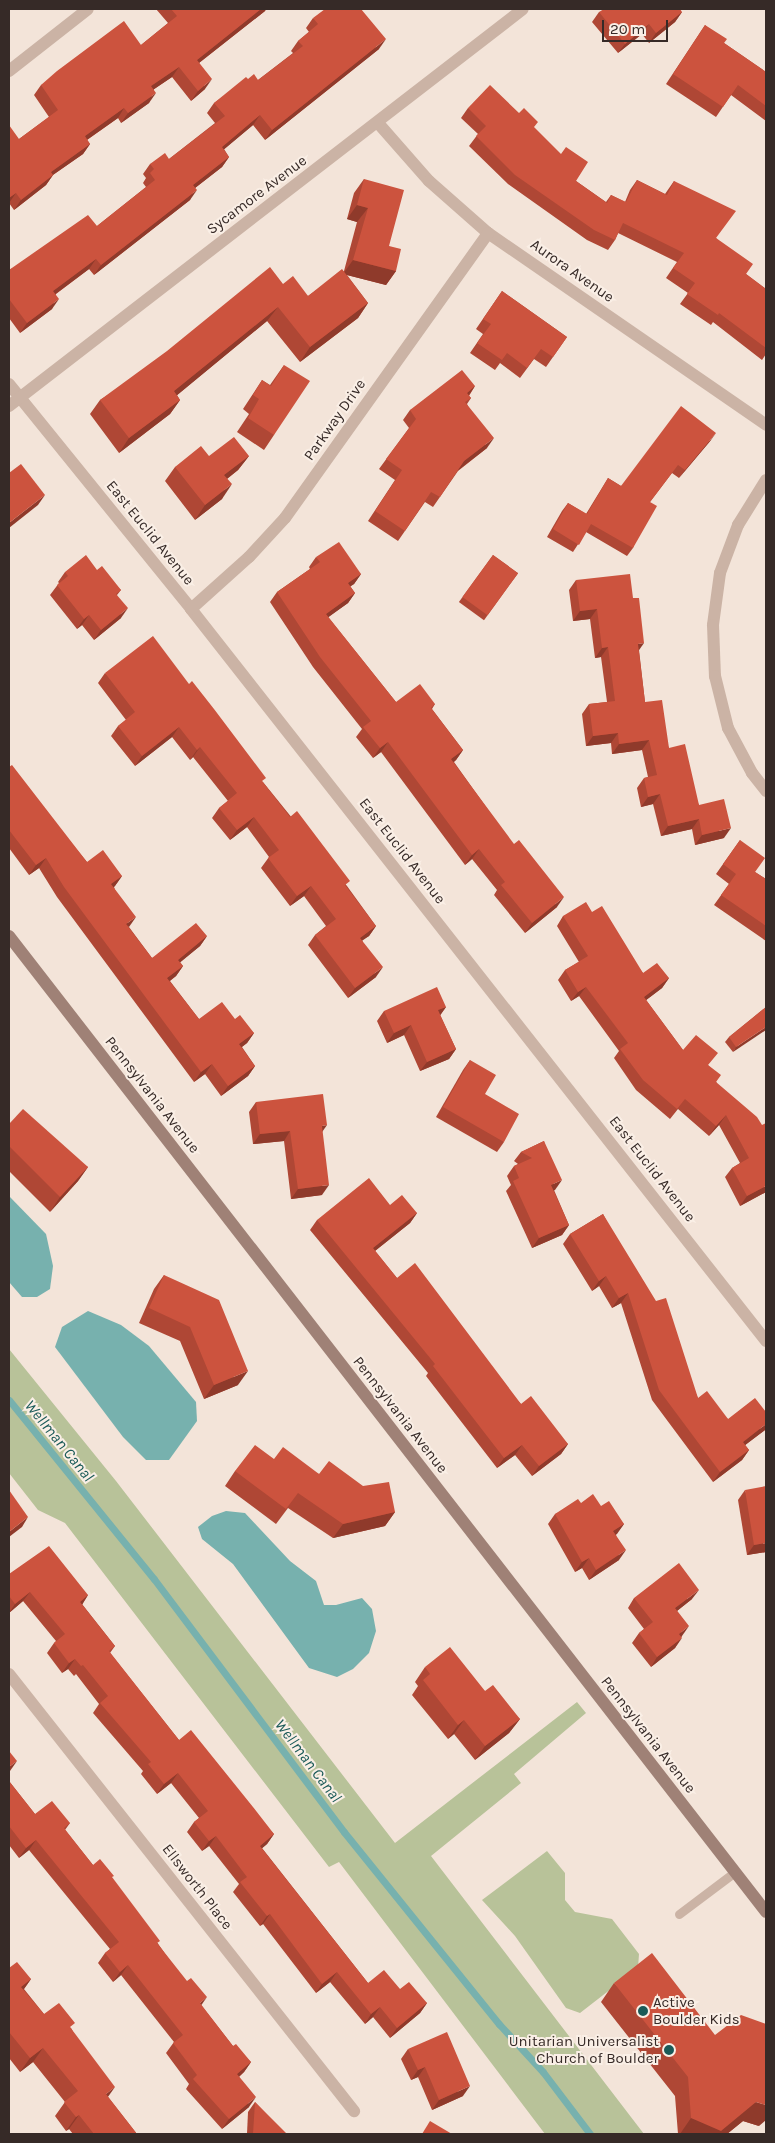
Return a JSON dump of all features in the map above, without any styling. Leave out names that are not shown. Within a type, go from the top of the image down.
[{"type":"street","points":[[9,71],[88,9]]},
{"type":"street","name":"Sycamore Avenue","points":[[9,406],[378,123],[523,9]]},
{"type":"street","name":"Aurora Avenue","points":[[378,123],[430,181],[488,233],[766,425]]},
{"type":"street","name":"Parkway Drive","points":[[191,609],[249,557],[285,518],[488,233]]},
{"type":"street","name":"East Euclid Avenue","points":[[9,384],[191,609],[766,1341]]},
{"type":"street","points":[[766,480],[738,525],[720,573],[713,624],[715,676],[728,728],[766,791]]},
{"type":"street","name":"Pennsylvania Avenue","points":[[9,936],[766,1912]]},
{"type":"street","name":"Ellsworth Place","points":[[11,1681],[354,2111]]},
{"type":"lane","points":[[679,1914],[735,1872]]},
{"type":"green space","points":[[9,1349],[116,1481],[395,1843],[577,1702],[586,1713],[514,1774],[521,1783],[431,1856],[644,2134],[545,2134],[339,1862],[329,1867],[65,1523],[38,1510],[9,1473]]},
{"type":"green space","points":[[547,1851],[565,1873],[565,1900],[575,1912],[612,1919],[639,1954],[638,1968],[580,2013],[566,2008],[515,1936],[482,1900]]},
{"type":"water","points":[[9,1196],[46,1234],[53,1266],[50,1289],[37,1297],[22,1297],[9,1282]]},
{"type":"water","points":[[88,1311],[121,1325],[149,1346],[196,1402],[197,1421],[169,1460],[146,1460],[123,1437],[55,1347],[62,1327]]},
{"type":"water","points":[[226,1511],[245,1513],[290,1561],[316,1581],[324,1605],[336,1605],[362,1598],[372,1609],[376,1631],[369,1653],[353,1669],[337,1677],[309,1668],[233,1564],[202,1539],[198,1527],[212,1516]]},
{"type":"building","points":[[171,9],[261,9],[197,60],[212,79],[198,91],[179,67],[151,86],[156,93],[128,113],[124,108],[85,136],[90,144],[51,172],[53,175],[21,200],[16,193],[9,198],[9,125],[19,139],[58,110],[41,85],[124,21],[141,45],[177,16]]},
{"type":"building","points":[[325,9],[361,9],[386,39],[272,130],[260,115],[222,147],[229,157],[193,185],[197,190],[101,265],[96,259],[53,291],[59,299],[27,323],[9,299],[9,270],[88,215],[97,226],[155,180],[150,173],[154,169],[150,164],[165,153],[169,159],[225,116],[214,103],[246,77],[248,79],[254,74],[258,80],[303,46],[298,41],[318,24],[313,18]]},
{"type":"building","points":[[604,9],[680,9],[682,12],[656,33],[649,24],[625,44],[599,12]]},
{"type":"building","points":[[705,25],[727,39],[724,43],[766,72],[766,106],[738,85],[723,107],[673,74]]},
{"type":"building","points":[[490,85],[519,113],[524,108],[538,122],[534,127],[561,154],[566,147],[588,162],[576,181],[607,203],[611,195],[626,202],[637,180],[667,195],[674,181],[736,211],[716,238],[753,264],[746,274],[766,289],[766,348],[719,313],[718,315],[687,294],[695,283],[673,268],[684,253],[623,223],[615,240],[594,230],[515,175],[476,136],[486,126],[468,108]]},
{"type":"building","points":[[364,179],[404,190],[389,246],[401,249],[396,271],[353,260],[368,208],[357,205]]},
{"type":"building","points":[[270,267],[283,284],[293,276],[308,296],[342,269],[368,303],[310,347],[278,307],[174,391],[180,400],[129,438],[100,400],[167,351]]},
{"type":"building","points":[[502,291],[567,337],[553,357],[541,349],[527,368],[507,353],[502,360],[477,343],[491,324],[483,319]]},
{"type":"building","points":[[284,365],[310,381],[274,435],[248,418],[259,399],[253,395],[262,380],[271,386]]},
{"type":"building","points":[[462,370],[475,386],[467,393],[471,398],[465,402],[494,438],[464,461],[440,497],[431,492],[405,531],[375,511],[402,470],[386,459],[416,419],[410,410]]},
{"type":"building","points":[[681,406],[716,433],[685,470],[678,465],[650,502],[657,506],[633,548],[591,524],[579,545],[553,529],[568,503],[587,514],[608,478],[621,486]]},
{"type":"building","points":[[234,437],[249,456],[224,475],[232,484],[205,505],[175,467],[201,446],[209,456]]},
{"type":"building","points":[[21,464],[45,495],[9,523],[9,473]]},
{"type":"building","points":[[339,542],[361,574],[348,583],[355,593],[326,614],[396,702],[420,684],[435,704],[431,708],[463,750],[451,759],[514,844],[519,840],[564,897],[532,923],[501,885],[505,882],[479,849],[472,855],[388,742],[380,748],[363,727],[371,721],[320,657],[277,592],[320,562],[316,557]]},
{"type":"building","points":[[86,555],[97,570],[102,566],[121,590],[116,594],[128,608],[101,630],[89,615],[84,619],[57,585],[68,576],[65,572]]},
{"type":"building","points":[[493,555],[518,573],[488,615],[462,597]]},
{"type":"building","points":[[630,574],[633,598],[639,598],[644,643],[638,644],[645,702],[662,700],[669,748],[685,744],[699,805],[724,799],[731,828],[702,835],[699,819],[668,826],[660,794],[648,797],[644,778],[657,775],[649,740],[619,744],[618,733],[593,736],[589,704],[615,701],[608,647],[602,648],[597,609],[580,611],[576,580]]},
{"type":"building","points":[[153,636],[189,684],[192,681],[214,709],[266,778],[262,781],[290,817],[297,811],[350,881],[345,885],[376,926],[360,938],[383,967],[355,988],[315,935],[336,919],[311,886],[297,896],[268,858],[279,850],[254,817],[237,830],[219,808],[237,793],[200,747],[197,750],[179,727],[142,756],[118,726],[135,712],[105,673]]},
{"type":"building","points":[[12,765],[87,862],[103,850],[122,876],[111,884],[136,917],[126,924],[152,958],[196,923],[207,936],[178,960],[183,966],[167,978],[199,1019],[222,1002],[235,1019],[240,1015],[254,1033],[239,1044],[255,1066],[228,1086],[212,1064],[201,1072],[64,887],[46,858],[36,865],[9,830],[9,767]]},
{"type":"building","points":[[740,840],[765,858],[755,872],[766,879],[766,926],[721,895],[736,874],[723,864]]},
{"type":"building","points":[[586,902],[592,912],[602,906],[643,973],[657,963],[669,978],[644,997],[683,1050],[696,1035],[718,1053],[708,1065],[721,1075],[716,1082],[757,1117],[762,1125],[766,1123],[766,1186],[747,1196],[732,1168],[749,1158],[726,1115],[716,1126],[685,1099],[677,1109],[643,1080],[620,1049],[628,1043],[586,987],[578,992],[565,970],[588,956],[563,916]]},
{"type":"building","points":[[437,987],[446,1007],[438,1010],[456,1049],[427,1062],[411,1025],[394,1033],[384,1011]]},
{"type":"building","points":[[766,1007],[766,1027],[736,1047],[729,1037]]},
{"type":"building","points":[[470,1060],[496,1075],[485,1094],[519,1114],[504,1142],[443,1107]]},
{"type":"building","points":[[323,1094],[327,1125],[322,1126],[329,1185],[298,1189],[290,1131],[260,1134],[256,1102]]},
{"type":"building","points":[[23,1109],[88,1167],[60,1197],[9,1146],[9,1124]]},
{"type":"building","points":[[544,1141],[562,1180],[551,1185],[569,1225],[539,1238],[513,1181],[519,1178],[514,1166],[532,1158],[521,1152]]},
{"type":"building","points":[[369,1178],[390,1205],[402,1195],[417,1213],[373,1248],[397,1278],[415,1263],[521,1404],[531,1396],[568,1444],[539,1466],[522,1445],[504,1458],[433,1366],[435,1364],[317,1220]]},
{"type":"building","points":[[603,1214],[656,1301],[666,1298],[698,1398],[707,1391],[728,1419],[755,1398],[766,1412],[766,1424],[743,1442],[749,1450],[720,1472],[659,1390],[628,1293],[619,1298],[606,1276],[599,1281],[570,1234]]},
{"type":"building","points":[[164,1275],[219,1300],[248,1371],[214,1385],[190,1327],[149,1308]]},
{"type":"building","points":[[255,1445],[274,1459],[283,1447],[319,1474],[329,1461],[363,1486],[389,1482],[395,1512],[343,1524],[298,1493],[286,1509],[235,1471]]},
{"type":"building","points":[[766,1486],[766,1543],[754,1545],[745,1490]]},
{"type":"building","points":[[9,1490],[28,1517],[9,1532]]},
{"type":"building","points":[[593,1494],[601,1506],[609,1501],[624,1524],[613,1531],[626,1550],[596,1570],[589,1558],[582,1562],[555,1514],[578,1499],[581,1503]]},
{"type":"building","points":[[49,1546],[88,1595],[80,1602],[115,1646],[109,1651],[179,1740],[191,1730],[253,1807],[274,1834],[260,1846],[368,1983],[384,1970],[400,1989],[409,1982],[427,2003],[397,2028],[380,2007],[371,2014],[337,1972],[322,1984],[270,1914],[267,1916],[240,1882],[247,1877],[216,1836],[209,1841],[194,1822],[208,1811],[178,1773],[164,1784],[148,1764],[151,1762],[100,1703],[108,1696],[83,1665],[81,1666],[75,1659],[69,1663],[54,1643],[65,1634],[30,1592],[15,1604],[9,1596],[9,1574]]},
{"type":"building","points":[[679,1563],[699,1590],[675,1608],[689,1626],[679,1634],[682,1638],[657,1657],[639,1633],[653,1622],[634,1598]]},
{"type":"building","points":[[450,1647],[485,1691],[493,1685],[520,1719],[485,1746],[464,1720],[458,1725],[423,1680],[430,1674],[425,1667]]},
{"type":"building","points":[[9,1751],[17,1761],[9,1767]]},
{"type":"building","points":[[9,1781],[35,1814],[52,1801],[70,1823],[64,1828],[93,1865],[100,1859],[114,1876],[112,1877],[160,1941],[157,1943],[187,1981],[191,1978],[207,1997],[200,2003],[233,2046],[236,2044],[251,2062],[237,2074],[256,2097],[229,2119],[193,2079],[197,2075],[173,2043],[183,2035],[128,1965],[120,1972],[105,1953],[119,1942],[36,1840],[26,1848],[9,1826]]},
{"type":"building","name":"Unitarian Universalist Church of Boulder","points":[[652,1953],[715,2035],[741,2015],[766,2024],[766,2105],[756,2102],[721,2131],[691,2118],[688,2077],[614,1983]]},
{"type":"building","points":[[17,1962],[31,1979],[21,1987],[44,2014],[59,2003],[75,2023],[70,2027],[115,2087],[106,2094],[137,2134],[94,2134],[79,2115],[76,2117],[64,2102],[78,2091],[43,2048],[30,2058],[9,2032],[9,1968]]},
{"type":"building","points":[[447,2032],[470,2086],[439,2100],[425,2067],[418,2070],[408,2049]]},
{"type":"building","points":[[255,2102],[286,2133],[285,2134],[253,2134]]},
{"type":"building","points":[[430,2121],[452,2134],[422,2134]]},
{"type":"waterway","name":"Wellman Canal","points":[[9,1400],[154,1579],[344,1832],[499,2024],[543,2072],[590,2134]]},
{"type":"place","name":"Active Boulder Kids","points":[[643,2011]]},
{"type":"place","name":"Unitarian Universalist Church of Boulder","points":[[669,2050]]}]
